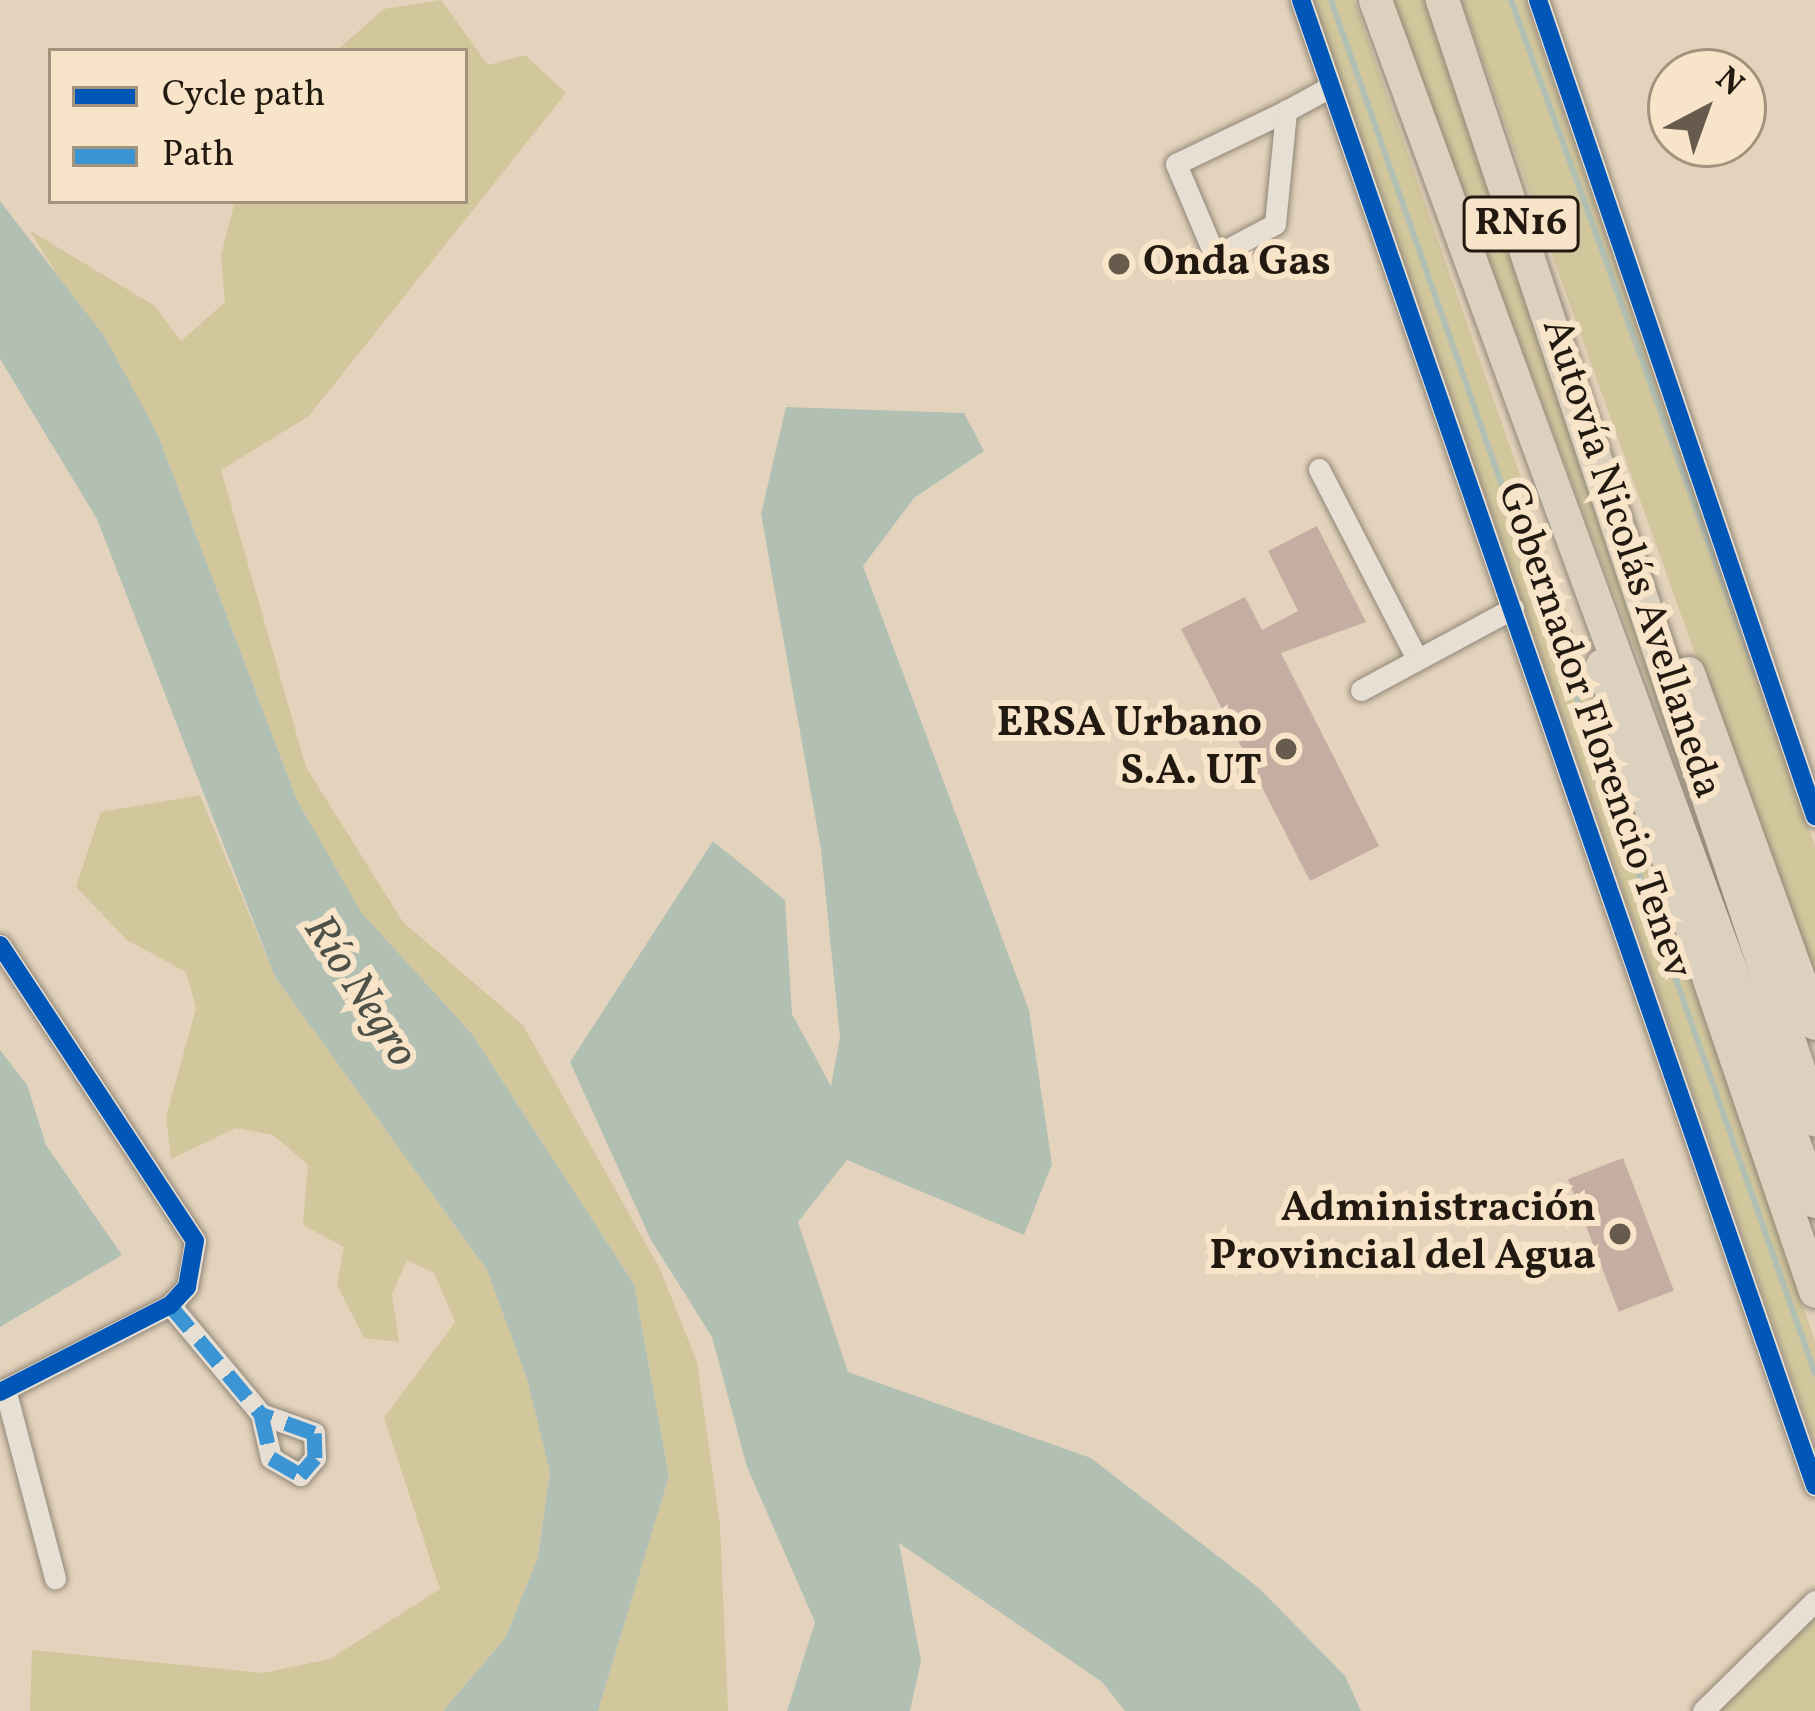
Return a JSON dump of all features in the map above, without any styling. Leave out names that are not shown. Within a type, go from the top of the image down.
[{"type":"highway","name":"Autovía Nicolás Avellaneda","points":[[1375,0],[1516,407],[1589,567],[1815,1201]]},
{"type":"highway","name":"Autovía Nicolás Avellaneda","points":[[1442,0],[1600,447],[1815,1119]]},
{"type":"highway","points":[[1516,407],[1815,1292]]},
{"type":"highway","points":[[1600,447],[1815,1023]]},
{"type":"street","name":"Gobernador Florencio Tenev","points":[[1301,0],[1815,1486]]},
{"type":"street","points":[[1538,0],[1815,816]]},
{"type":"street","points":[[1286,111],[1275,224],[1214,256],[1176,164],[1330,88]]},
{"type":"street","points":[[1318,469],[1417,659]]},
{"type":"street","points":[[1361,690],[1513,608]]},
{"type":"street","points":[[0,945],[195,1241],[187,1287],[170,1305],[3,1390],[55,1578]]},
{"type":"street","points":[[170,1305],[262,1414]]},
{"type":"street","points":[[1703,1711],[1815,1601]]},
{"type":"shaded area","points":[[441,0],[488,65],[525,55],[566,93],[309,416],[221,470],[306,767],[403,922],[523,1025],[660,1269],[697,1362],[720,1525],[728,1711],[598,1711],[669,1476],[634,1284],[472,1034],[361,913],[297,800],[158,435],[29,230],[155,306],[181,341],[225,302],[221,255],[234,204],[468,204],[468,48],[339,48],[384,9]]},
{"type":"shaded area","points":[[1313,0],[1354,0],[1528,498],[1815,1341],[1815,1444]]},
{"type":"shaded area","points":[[1390,0],[1425,0],[1687,786]]},
{"type":"shaded area","points":[[1461,0],[1525,0],[1815,846],[1815,989]]},
{"type":"shaded area","points":[[200,795],[275,977],[487,1270],[527,1379],[550,1472],[538,1557],[505,1638],[443,1711],[30,1711],[32,1650],[263,1673],[330,1659],[440,1589],[384,1418],[455,1322],[434,1273],[407,1260],[392,1294],[399,1342],[364,1338],[337,1285],[344,1247],[303,1225],[308,1165],[273,1135],[236,1128],[171,1159],[166,1117],[196,1008],[186,972],[127,940],[76,887],[101,812]]},
{"type":"shaded area","points":[[1815,1610],[1815,1711],[1718,1711]]},
{"type":"water","name":"Río Negro","points":[[0,201],[105,337],[158,435],[297,800],[361,912],[472,1034],[634,1284],[669,1476],[598,1711],[443,1711],[505,1638],[538,1557],[550,1472],[527,1379],[487,1270],[275,977],[97,519],[0,359]]},
{"type":"water","points":[[786,407],[964,413],[984,451],[914,498],[863,566],[1029,1010],[1052,1164],[1024,1235],[847,1160],[798,1222],[848,1372],[1091,1458],[1259,1588],[1345,1676],[1361,1711],[1125,1711],[1102,1682],[899,1543],[921,1661],[910,1711],[787,1711],[815,1622],[747,1467],[712,1337],[651,1240],[570,1062],[713,841],[785,900],[792,1014],[831,1086],[840,1037],[821,849],[761,514]]},
{"type":"water","points":[[0,1050],[27,1085],[46,1145],[122,1255],[0,1327]]},
{"type":"building","name":"ERSA Urbano S.A. UT","points":[[1317,526],[1366,622],[1281,653],[1379,846],[1310,881],[1181,629],[1245,597],[1262,630],[1298,611],[1268,551]]},
{"type":"building","name":"Administración Provincial del Agua","points":[[1623,1158],[1674,1291],[1619,1312],[1568,1179]]},
{"type":"waterway","points":[[1331,0],[1815,1374]]},
{"type":"waterway","points":[[1511,0],[1756,673]]},
{"type":"marked path","points":[[170,1305],[261,1414],[271,1458],[300,1475],[315,1458],[314,1433],[261,1414]]},
{"type":"cycle path","points":[[1301,0],[1815,1486]]},
{"type":"cycle path","points":[[1538,0],[1815,816]]},
{"type":"cycle path","points":[[0,945],[195,1241],[187,1287],[170,1305],[0,1392]]},
{"type":"place","name":"Onda Gas","points":[[1119,264]]},
{"type":"place","name":"ERSA Urbano S.A. UT","points":[[1286,749]]},
{"type":"place","name":"Administración Provincial del Agua","points":[[1620,1234]]}]
